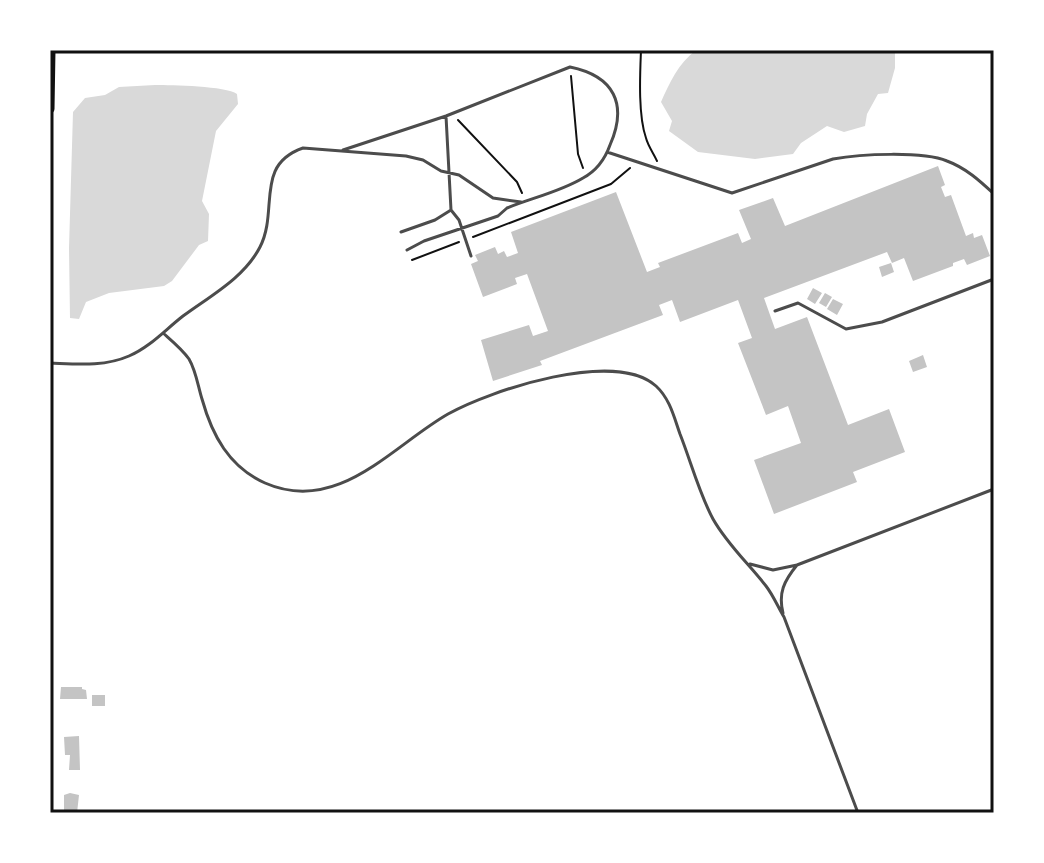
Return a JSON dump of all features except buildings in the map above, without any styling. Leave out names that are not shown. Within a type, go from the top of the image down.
[{"type":"main road","points":[[50,109],[51,50]]},
{"type":"lane","points":[[343,150],[446,116],[570,67],[597,76],[613,92],[619,112],[618,124],[607,152],[597,167],[582,179],[507,208],[498,216],[424,241],[407,250]]},
{"type":"lane","points":[[446,116],[451,210],[471,256]]},
{"type":"lane","points":[[50,363],[95,364],[129,356],[239,273],[252,259],[265,234],[272,177],[282,159],[303,148],[423,160],[493,198],[521,202]]},
{"type":"lane","points":[[607,152],[732,193],[817,163],[850,155],[927,156],[955,165],[974,176],[994,194]]},
{"type":"lane","points":[[401,232],[435,220],[451,210]]},
{"type":"lane","points":[[775,311],[798,303],[846,329],[882,322],[994,279]]},
{"type":"lane","points":[[163,333],[189,359],[211,428],[231,460],[267,484],[305,491],[326,489],[346,482],[448,414],[513,387],[597,371],[622,371],[648,380],[667,399],[712,517],[768,588],[784,617],[858,813]]},
{"type":"lane","points":[[746,563],[773,570],[797,565],[994,489]]},
{"type":"lane","points":[[784,617],[780,598],[786,578],[797,565]]},
{"type":"path","points":[[641,50],[639,79],[646,138],[661,169]]},
{"type":"path","points":[[570,67],[582,179],[579,196]]},
{"type":"path","points":[[455,112],[458,120],[517,182],[520,192],[541,211]]},
{"type":"path","points":[[412,260],[619,180],[635,160]]},
{"type":"shaded area","points":[[696,50],[895,50],[895,68],[888,93],[878,94],[867,114],[865,126],[844,132],[827,126],[801,143],[793,154],[755,159],[698,152],[669,131],[672,121],[661,102],[679,67]]},
{"type":"shaded area","points":[[119,87],[211,88],[237,94],[238,104],[216,131],[202,201],[209,214],[208,241],[199,245],[172,281],[164,286],[109,293],[86,302],[79,319],[70,318],[73,112],[85,98],[105,95]]}]
